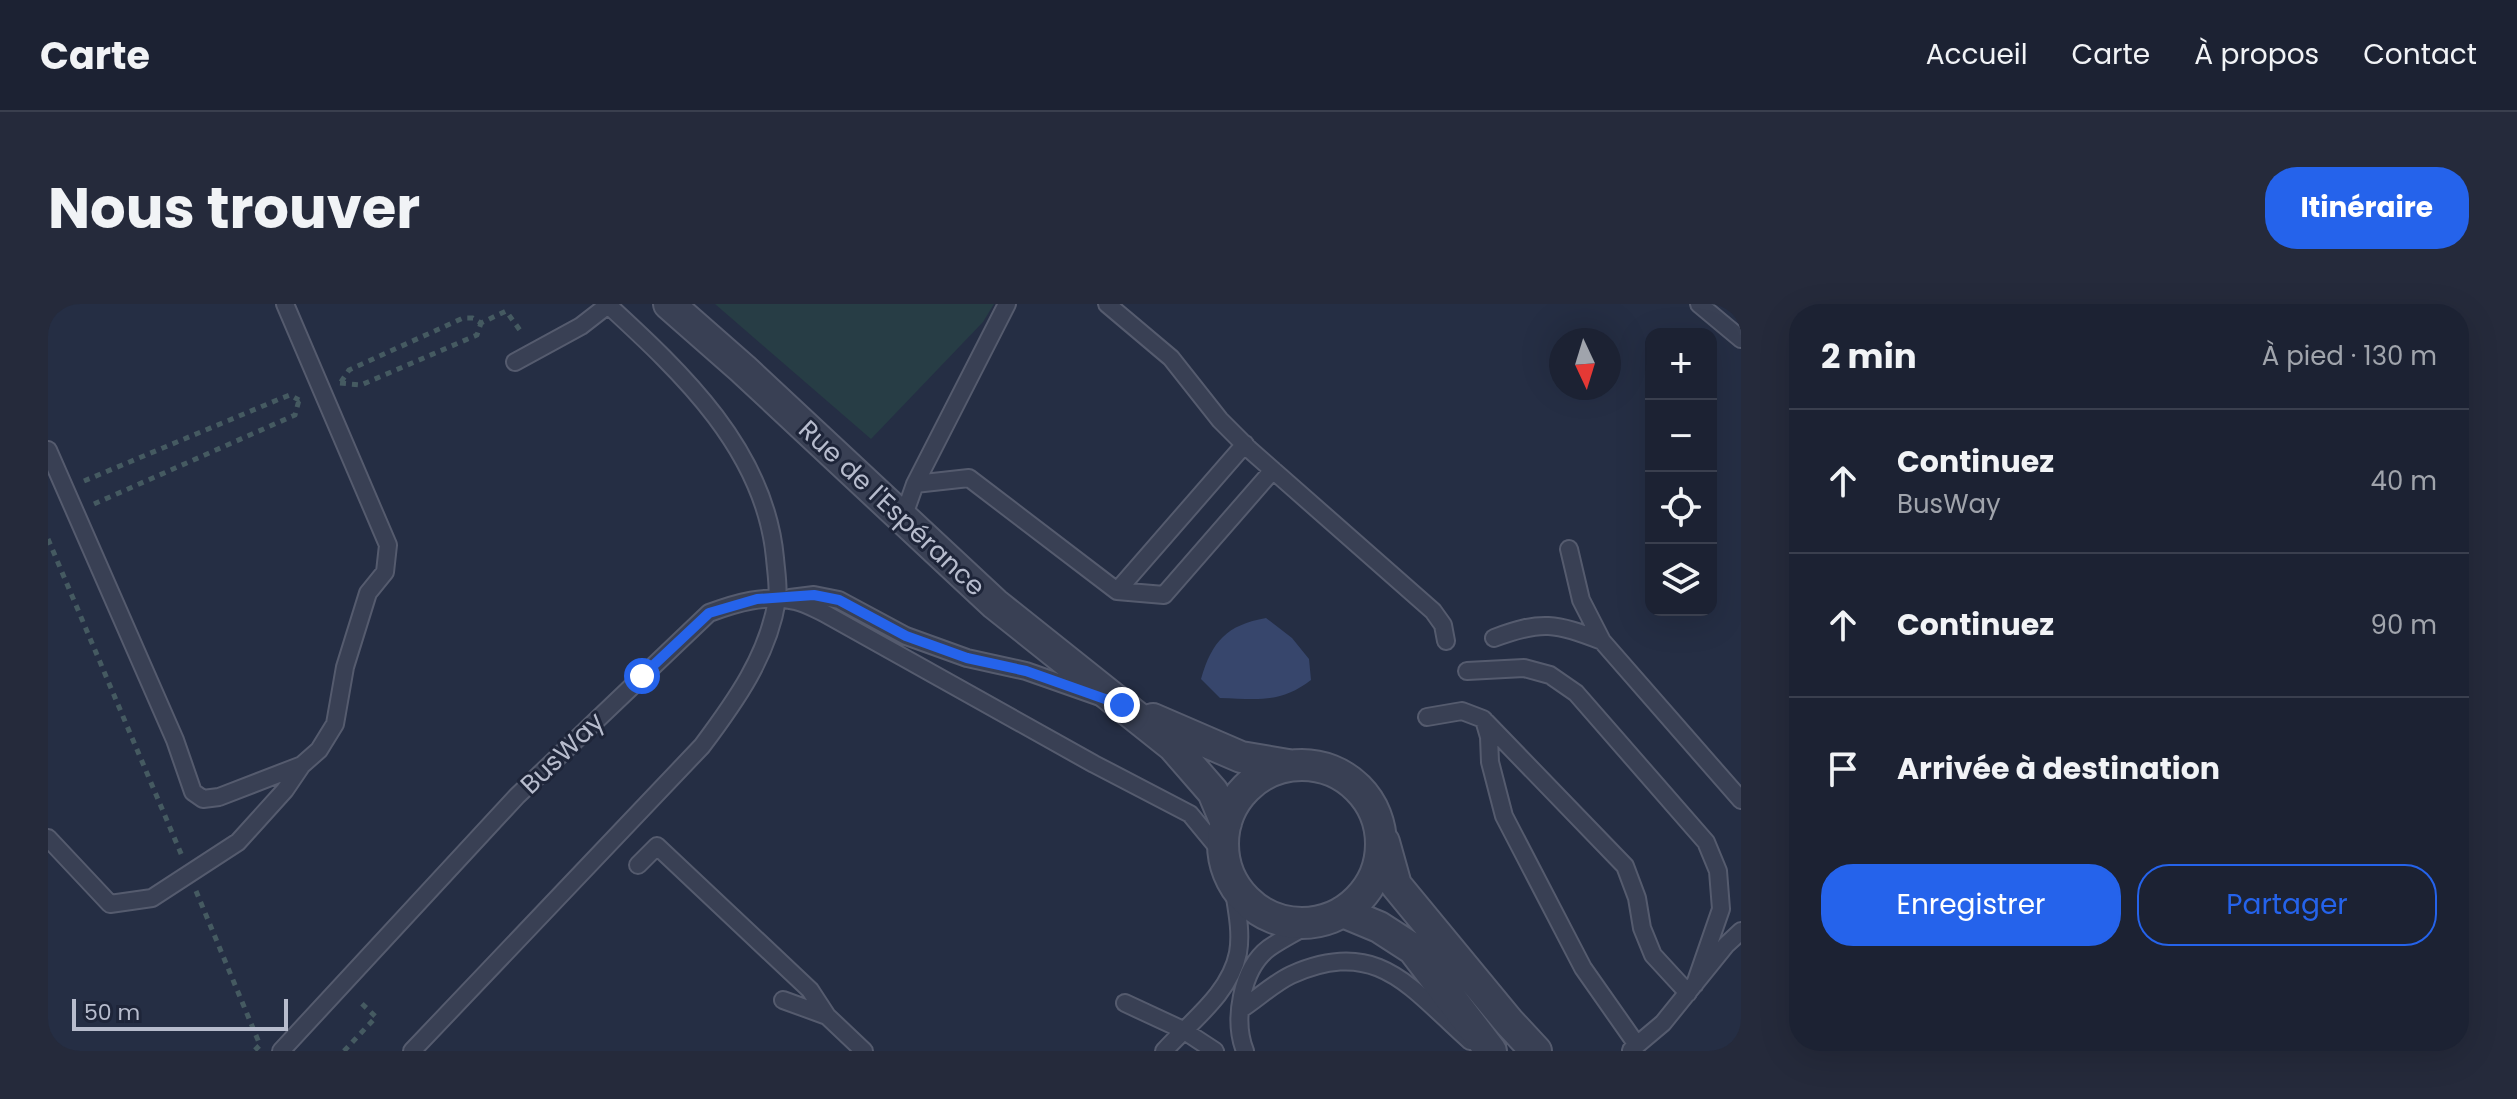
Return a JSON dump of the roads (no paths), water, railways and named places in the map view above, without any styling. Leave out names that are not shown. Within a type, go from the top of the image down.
[{"type":"street","name":"Rue de l'Espérance","points":[[669,304],[995,604],[1173,746],[1213,792],[1226,823]]},
{"type":"street","name":"Rue de l'Espérance","points":[[1122,705],[1241,757],[1291,766]]},
{"type":"street","points":[[1381,833],[1380,864],[1366,892],[1343,912],[1312,923],[1282,921],[1254,908],[1233,885],[1223,854],[1226,823],[1239,796],[1262,776],[1291,766],[1322,768],[1348,779],[1367,798],[1381,833],[1396,885],[1536,1051]]},
{"type":"street","points":[[1343,912],[1379,927],[1413,949],[1491,1051]]},
{"type":"lane","points":[[48,838],[110,904],[152,898],[238,842],[285,790],[302,765],[319,750],[335,724],[345,667],[368,593],[385,572],[388,545],[285,304]]},
{"type":"lane","points":[[903,518],[915,484],[1007,304]]},
{"type":"lane","points":[[1107,304],[1171,358],[1220,420],[1245,444],[1433,611],[1443,625],[1446,641]]},
{"type":"lane","points":[[1699,304],[1741,339]]},
{"type":"lane","points":[[412,1051],[702,746],[736,701],[759,658],[777,600],[773,533],[762,496],[737,444],[659,352],[607,305],[581,326],[515,362]]},
{"type":"lane","points":[[1117,591],[1245,444]]},
{"type":"lane","points":[[48,450],[175,740],[193,792],[203,799],[219,797],[302,765]]},
{"type":"lane","points":[[915,484],[969,478],[1117,591],[1164,595],[1273,470]]},
{"type":"lane","points":[[1569,549],[1581,600],[1602,641],[1741,800]]},
{"type":"lane","points":[[777,600],[814,595],[839,600],[906,636],[967,658],[1026,671],[1122,705]]},
{"type":"lane","name":"BusWay","points":[[281,1051],[517,796],[709,613],[757,599],[795,601],[824,613],[1190,814],[1223,854]]},
{"type":"lane","points":[[1494,638],[1549,625],[1568,627],[1602,641]]},
{"type":"lane","points":[[1467,671],[1524,668],[1550,675],[1576,693],[1706,842],[1718,871],[1721,909],[1691,988]]},
{"type":"lane","points":[[1427,717],[1462,711],[1483,719],[1625,866],[1653,955],[1691,988]]},
{"type":"lane","points":[[1483,719],[1504,816],[1583,968],[1633,1048],[1663,1023],[1741,931]]},
{"type":"lane","points":[[638,865],[657,846],[810,990],[827,1016],[864,1051]]},
{"type":"lane","points":[[1164,1051],[1215,999],[1231,975],[1238,952],[1233,885]]},
{"type":"lane","points":[[1245,1051],[1239,1036],[1240,1010],[1253,966],[1267,949],[1312,923]]},
{"type":"lane","points":[[1240,1010],[1288,977],[1319,964],[1362,961],[1382,967],[1405,983],[1481,1051]]},
{"type":"lane","points":[[783,1000],[827,1016]]},
{"type":"lane","points":[[1125,1003],[1183,1030],[1215,1051]]},
{"type":"water","points":[[1266,618],[1292,638],[1309,659],[1311,680],[1278,697],[1220,698],[1201,679],[1210,654],[1231,630]]}]
